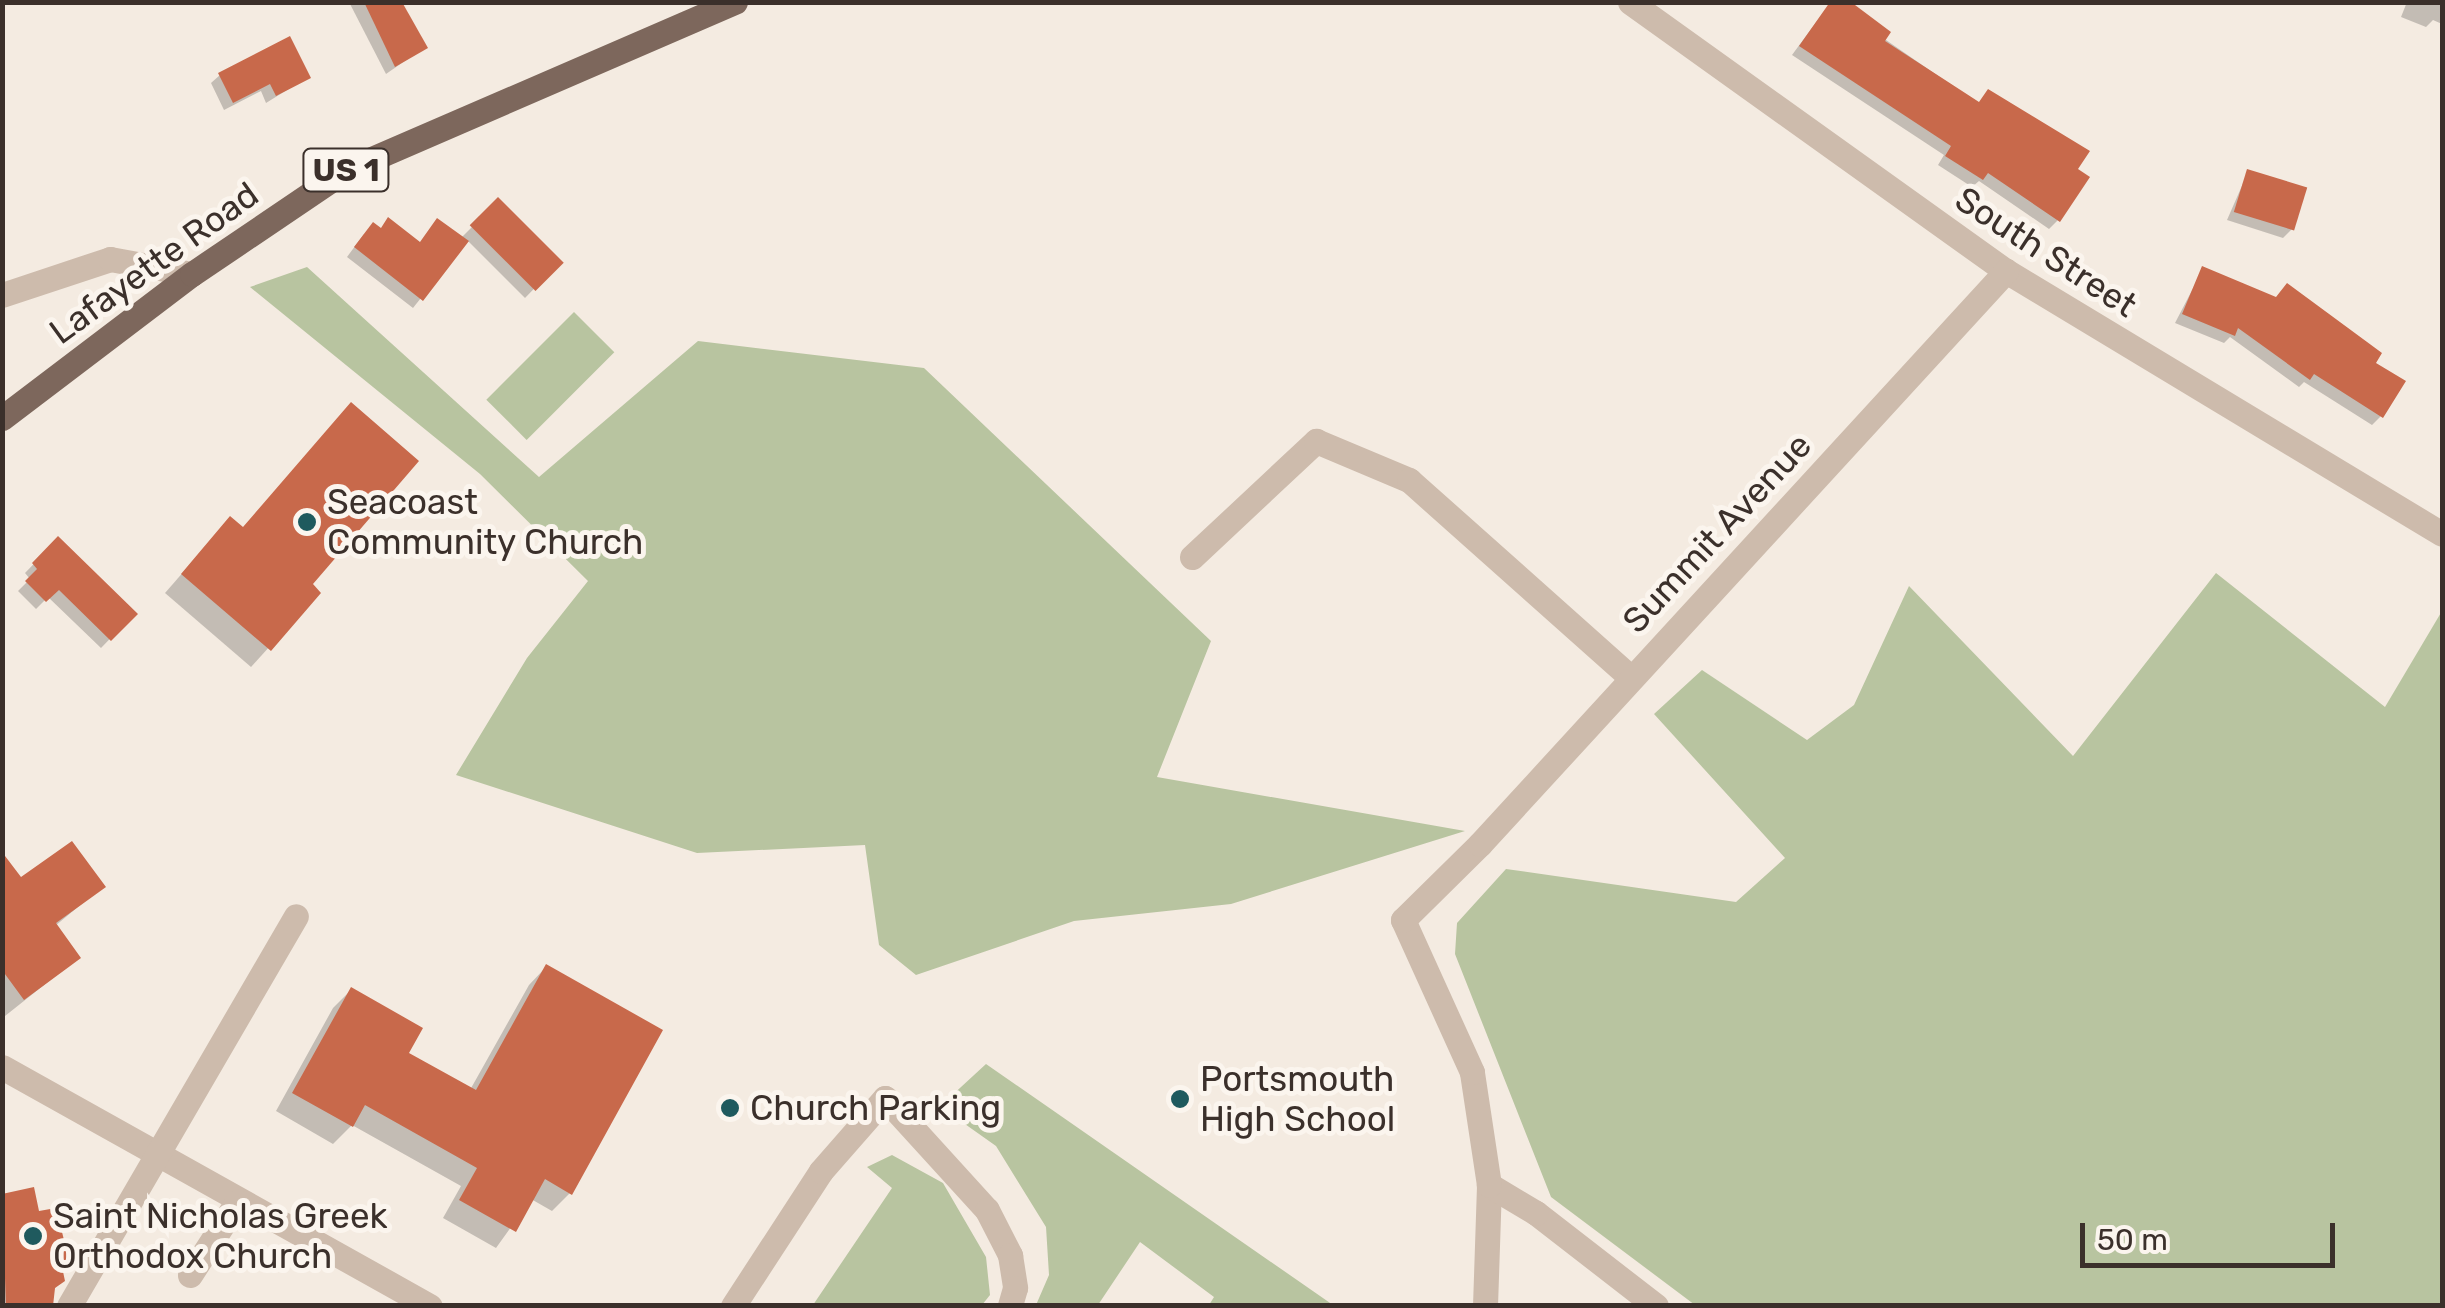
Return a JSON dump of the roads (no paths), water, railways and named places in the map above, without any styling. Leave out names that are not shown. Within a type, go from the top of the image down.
[{"type":"main road","name":"Lafayette Road","points":[[2,418],[192,274],[344,171],[398,143],[735,2]]},
{"type":"street","name":"South Street","points":[[1630,2],[2006,271],[2442,534]]},
{"type":"street","points":[[2,295],[110,259],[192,274]]},
{"type":"street","name":"Summit Avenue","points":[[1488,1185],[1472,1072],[1403,920],[1480,844],[1630,676],[2006,271]]},
{"type":"street","points":[[1192,557],[1316,441],[1409,480],[1630,676]]},
{"type":"street","points":[[69,1306],[107,1251],[154,1156],[296,916]]},
{"type":"street","points":[[2,1067],[154,1156],[430,1306]]},
{"type":"street","points":[[733,1306],[821,1171],[885,1098],[987,1210],[1010,1255],[1015,1288],[1010,1306]]},
{"type":"street","points":[[1485,1306],[1488,1185],[1536,1213],[1656,1306]]},
{"type":"street","points":[[190,1275],[237,1202]]},
{"type":"place","name":"Seacoast Community Church","points":[[307,522]]},
{"type":"place","name":"Portsmouth High School","points":[[1180,1099]]},
{"type":"place","name":"Church Parking","points":[[730,1108]]},
{"type":"place","name":"Saint Nicholas Greek Orthodox Church","points":[[33,1236]]}]
